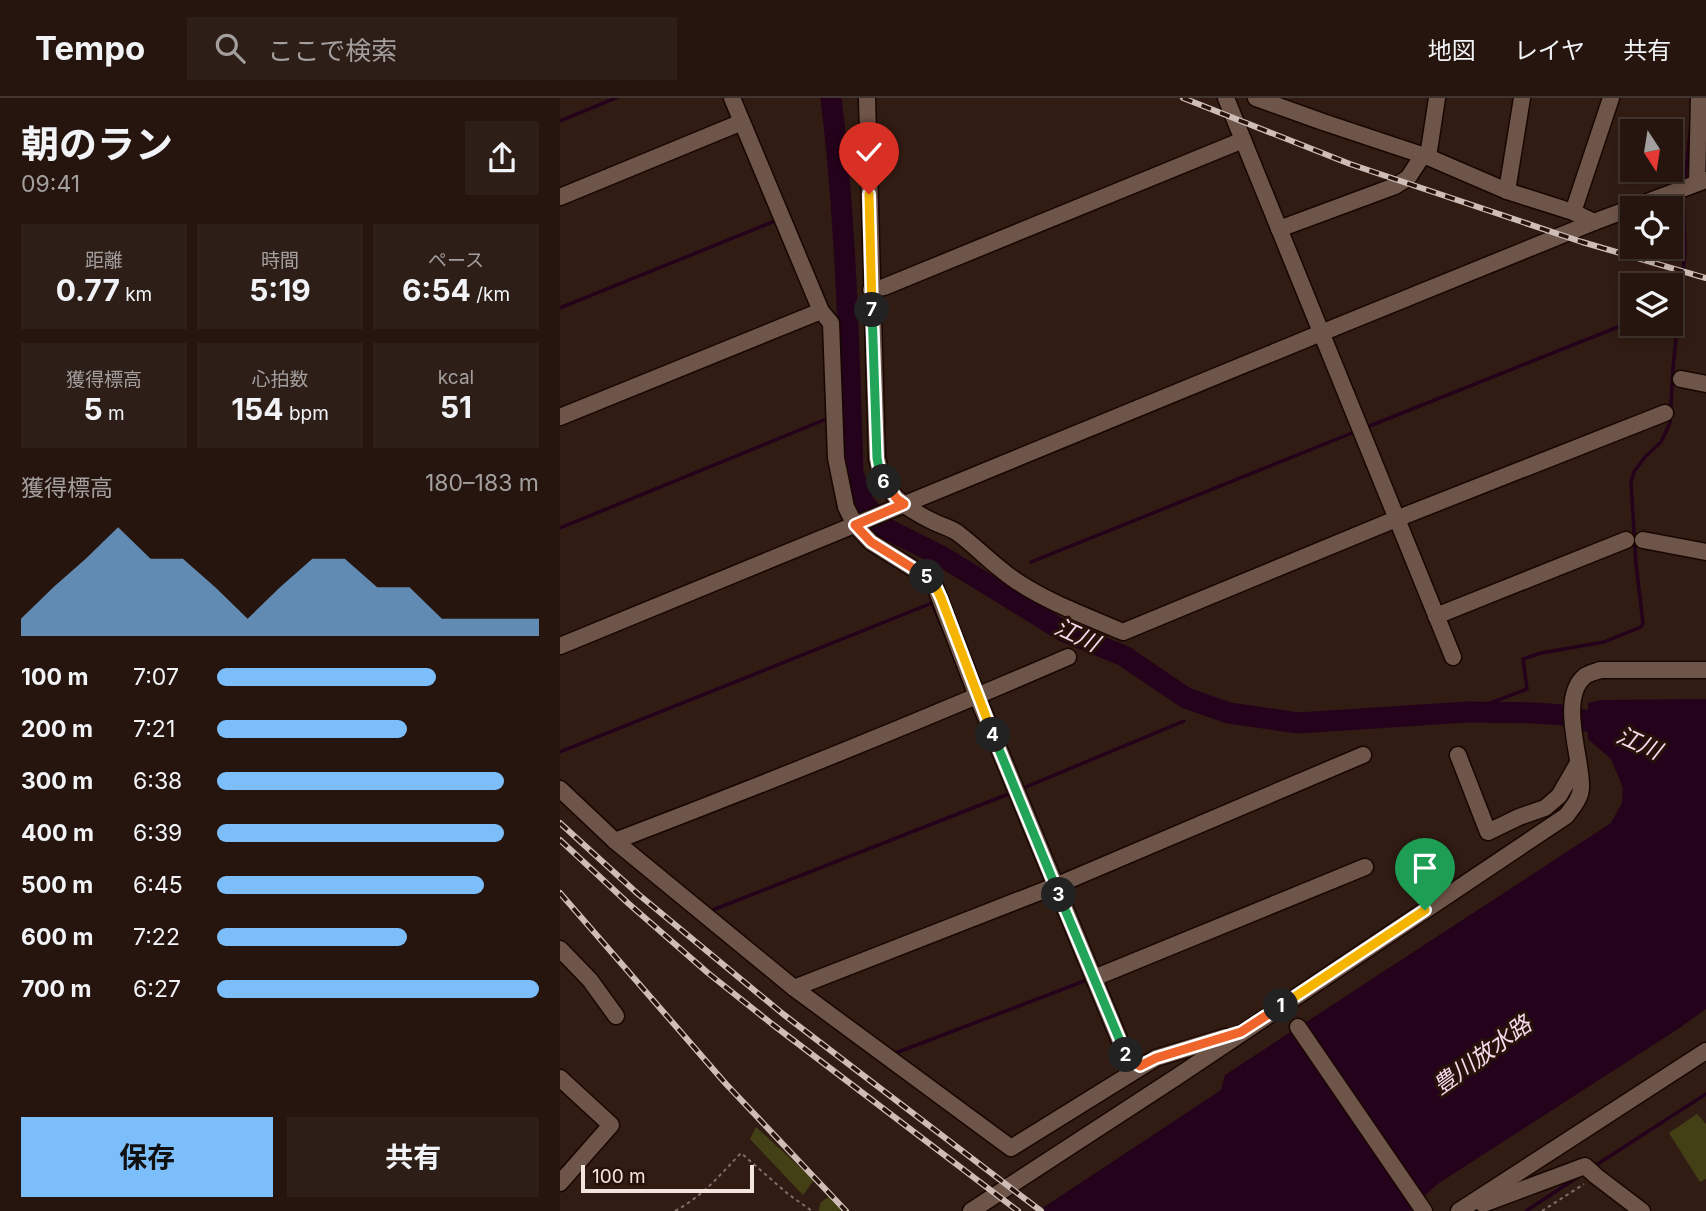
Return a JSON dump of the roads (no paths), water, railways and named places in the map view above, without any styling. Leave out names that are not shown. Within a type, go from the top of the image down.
[{"type":"street","points":[[732,98],[821,311],[831,323],[836,458],[846,507],[871,542],[933,581],[977,696],[1127,1058],[1140,1066]]},
{"type":"street","points":[[867,98],[871,290],[877,458],[880,474],[901,506],[957,532],[1000,570],[1023,586],[1123,632],[1396,519],[1665,413]]},
{"type":"street","points":[[1226,98],[1453,657]]},
{"type":"street","points":[[1256,98],[1425,156],[1507,191],[1573,212],[1594,222]]},
{"type":"street","points":[[1279,229],[1395,186],[1408,178],[1425,156],[1437,98]]},
{"type":"street","points":[[1507,191],[1522,98]]},
{"type":"street","points":[[1573,212],[1612,98]]},
{"type":"street","points":[[560,646],[1321,332],[1702,181],[1699,98]]},
{"type":"street","points":[[560,197],[742,122]]},
{"type":"street","points":[[871,290],[1242,140]]},
{"type":"street","points":[[560,417],[821,311]]},
{"type":"street","points":[[1681,379],[1706,384]]},
{"type":"street","points":[[1436,617],[1626,540]]},
{"type":"street","points":[[1643,540],[1706,552]]},
{"type":"street","points":[[615,841],[734,796],[1068,657]]},
{"type":"street","points":[[971,1211],[1566,816],[1577,802],[1581,789],[1573,735],[1574,697],[1577,685],[1586,674],[1600,670],[1706,670]]},
{"type":"street","points":[[794,988],[1055,886],[1363,755]]},
{"type":"street","points":[[1458,755],[1488,831],[1545,808],[1559,796],[1578,763]]},
{"type":"street","points":[[560,789],[615,841],[794,988],[1011,1149],[1140,1066],[1156,1058],[1241,1032]]},
{"type":"street","points":[[1094,978],[1365,867]]},
{"type":"street","points":[[560,949],[590,979],[616,1016]]},
{"type":"street","points":[[1298,1027],[1424,1211]]},
{"type":"street","points":[[1459,1211],[1706,1051]]},
{"type":"street","points":[[560,1078],[611,1125],[560,1183]]},
{"type":"street","points":[[1464,1211],[1586,1166],[1642,1211]]},
{"type":"water","name":"豊川放水路","points":[[1706,699],[1706,1009],[1439,1183],[1421,1199],[1413,1211],[1038,1211],[1221,1090],[1225,1075],[1611,823],[1622,803],[1623,788],[1611,759],[1588,739],[1588,703],[1601,700]]},
{"type":"waterway","points":[[560,121],[616,98]]},
{"type":"waterway","name":"江川","points":[[831,98],[843,238],[853,473],[863,502],[885,528],[943,557],[1063,631],[1124,656],[1186,698],[1229,713],[1298,723],[1467,712],[1535,713],[1563,715],[1588,721],[1614,732]]},
{"type":"waterway","points":[[1685,178],[1691,125]]},
{"type":"waterway","points":[[1467,712],[1527,689],[1523,659],[1541,653],[1604,642],[1641,627],[1643,623],[1631,482],[1634,472],[1661,442],[1670,423],[1685,251],[1683,195]]},
{"type":"waterway","points":[[560,308],[775,221]]},
{"type":"waterway","points":[[1367,427],[1620,326]]},
{"type":"waterway","points":[[560,528],[824,420]]},
{"type":"waterway","points":[[1031,562],[1357,431]]},
{"type":"waterway","points":[[560,752],[932,603],[942,627]]},
{"type":"waterway","points":[[1021,789],[1184,721]]},
{"type":"waterway","points":[[710,911],[1011,793]]},
{"type":"waterway","points":[[893,1054],[1087,980]]},
{"type":"waterway","points":[[1593,1167],[1706,1094]]},
{"type":"waterway","points":[[1526,1211],[1581,1175]]},
{"type":"railway","points":[[1183,98],[1350,164],[1582,242],[1706,278]]},
{"type":"railway","points":[[560,823],[638,894],[783,1014],[1041,1211]]},
{"type":"railway","points":[[560,840],[708,973],[1018,1211]]},
{"type":"railway","points":[[560,893],[726,1084],[846,1211]]}]
